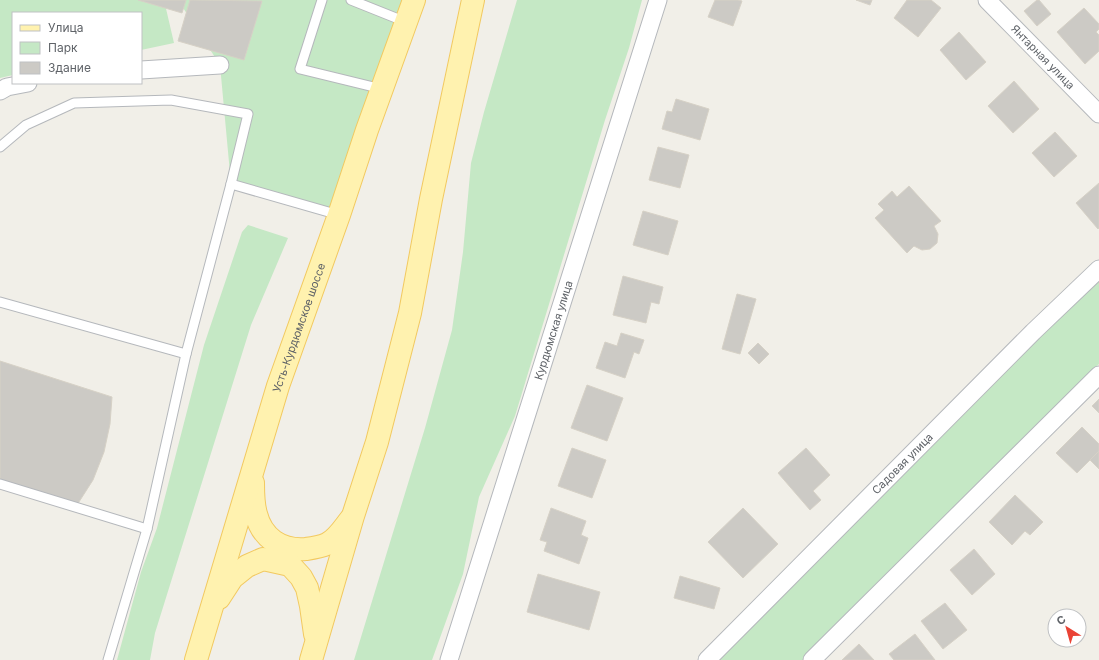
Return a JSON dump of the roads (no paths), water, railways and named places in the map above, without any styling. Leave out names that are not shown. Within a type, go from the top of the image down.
[{"type":"main road","name":"Усть-Курдюмское шоссе","points":[[196,660],[209,612],[278,386],[414,0]]},
{"type":"main road","points":[[314,651],[353,516],[377,442],[410,313],[473,0]]},
{"type":"main road","points":[[253,468],[256,515],[265,532],[273,541],[284,547],[294,550],[316,548],[327,544],[336,537],[353,516]]},
{"type":"main road","points":[[209,612],[232,578],[247,566],[263,559],[290,565],[301,577],[307,588],[311,606],[314,651]]},
{"type":"street","name":"Курдюмская улица","points":[[449,660],[658,0]]},
{"type":"street","name":"Янтарная улица","points":[[987,0],[1099,114]]},
{"type":"street","points":[[142,70],[220,65]]},
{"type":"street","points":[[0,91],[7,87],[23,84]]},
{"type":"street","name":"Садовая улица","points":[[707,660],[1033,332],[1099,269]]},
{"type":"street","points":[[812,660],[1099,375]]},
{"type":"lane","points":[[322,0],[300,69],[382,88]]},
{"type":"lane","points":[[351,0],[406,22]]},
{"type":"lane","points":[[0,148],[26,125],[74,103],[171,100],[248,114],[186,354],[148,529],[108,660]]},
{"type":"lane","points":[[231,184],[339,215]]},
{"type":"lane","points":[[0,302],[186,354]]},
{"type":"lane","points":[[0,484],[148,529]]}]
